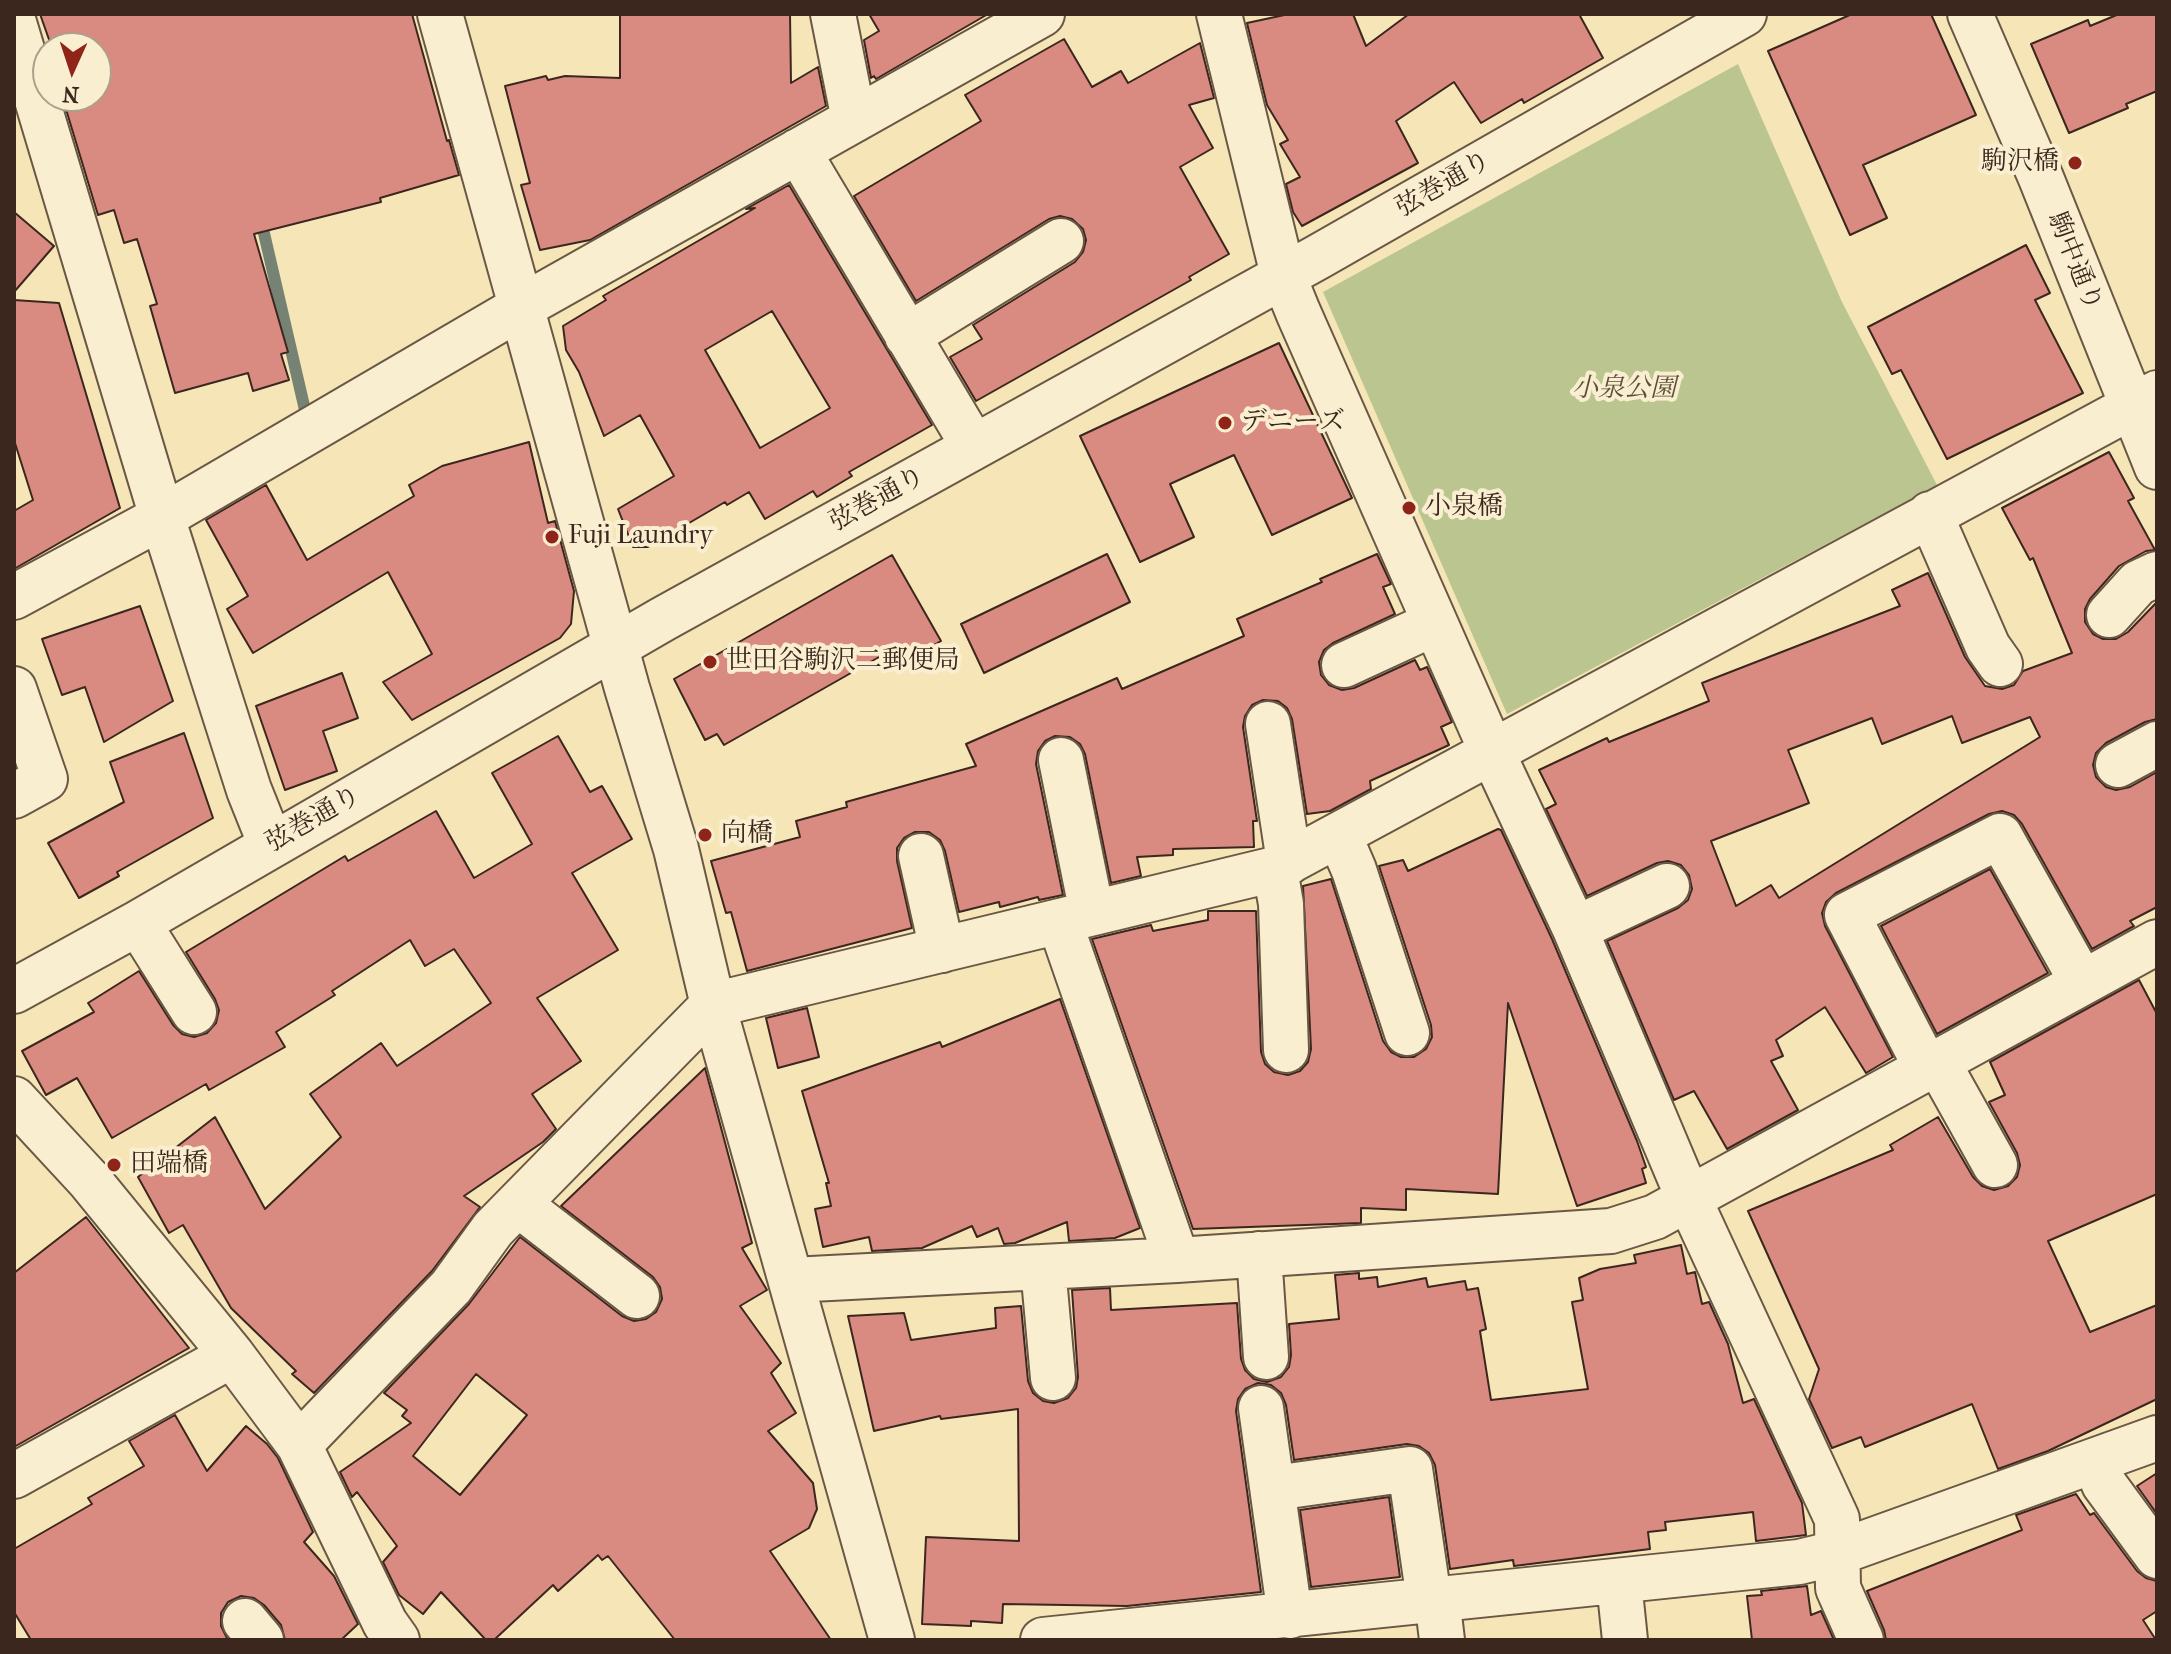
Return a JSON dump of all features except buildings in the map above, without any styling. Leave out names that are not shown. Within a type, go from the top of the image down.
[{"type":"street","points":[[440,14],[615,646],[676,849],[713,1005],[892,1640]]},
{"type":"street","points":[[833,14],[854,120]]},
{"type":"street","points":[[14,597],[162,517],[523,306],[1042,14]]},
{"type":"street","points":[[1219,14],[1283,275],[1492,752],[1575,929],[1688,1197],[1837,1519],[1838,1588],[1861,1640]]},
{"type":"street","name":"弦巻通り","points":[[14,991],[138,923],[615,646],[1283,275],[1744,14]]},
{"type":"street","name":"駒中通り","points":[[1970,14],[2041,178],[2144,399],[2157,467]]},
{"type":"street","points":[[14,23],[162,517],[249,790],[271,845]]},
{"type":"street","points":[[798,151],[974,447]]},
{"type":"street","points":[[907,336],[1061,241]]},
{"type":"street","points":[[299,1445],[451,1287],[493,1229],[713,1005],[1282,865],[2144,399]]},
{"type":"street","points":[[1930,514],[1988,647],[2000,664]]},
{"type":"street","points":[[2109,615],[2138,583],[2157,574]]},
{"type":"street","points":[[1344,665],[1435,623]]},
{"type":"street","points":[[14,689],[45,779],[14,796]]},
{"type":"street","points":[[1268,724],[1282,865],[1286,1050]]},
{"type":"street","points":[[2118,765],[2157,744]]},
{"type":"street","points":[[1061,760],[1076,918],[1177,1260]]},
{"type":"street","points":[[1339,835],[1354,870],[1407,1033]]},
{"type":"street","points":[[1995,1165],[1931,1064],[1847,915],[2000,836],[2082,982]]},
{"type":"street","points":[[921,856],[942,950]]},
{"type":"street","points":[[1575,929],[1667,886]]},
{"type":"street","points":[[138,923],[194,1012]]},
{"type":"street","points":[[792,1280],[1177,1260],[1611,1231],[1655,1217],[2157,942]]},
{"type":"street","points":[[14,1099],[89,1180],[232,1355],[299,1445],[382,1634]]},
{"type":"street","points":[[518,1204],[637,1296]]},
{"type":"street","points":[[1259,1254],[1266,1357]]},
{"type":"street","points":[[1043,1267],[1053,1378]]},
{"type":"street","points":[[14,1476],[232,1355]]},
{"type":"street","points":[[1261,1408],[1290,1616]]},
{"type":"street","points":[[1043,1640],[1290,1616],[1436,1612],[1619,1582],[1799,1562],[1837,1553],[2157,1438]]},
{"type":"street","points":[[2095,1461],[2104,1484],[2157,1556]]},
{"type":"street","points":[[1274,1488],[1410,1469],[1436,1612]]},
{"type":"street","points":[[1619,1582],[1625,1640]]},
{"type":"green space","name":"小泉公園","points":[[1738,64],[1842,302],[1937,485],[1507,714],[1323,292]]},
{"type":"waterway","points":[[260,216],[305,410]]},
{"type":"place","name":"駒沢橋","points":[[2075,163]]},
{"type":"place","name":"デニーズ","points":[[1225,423]]},
{"type":"place","name":"小泉橋","points":[[1409,508]]},
{"type":"place","name":"Fuji Laundry","points":[[552,537]]},
{"type":"place","name":"世田谷駒沢二郵便局","points":[[710,662]]},
{"type":"place","name":"向橋","points":[[705,835]]},
{"type":"place","name":"田端橋","points":[[114,1165]]}]
